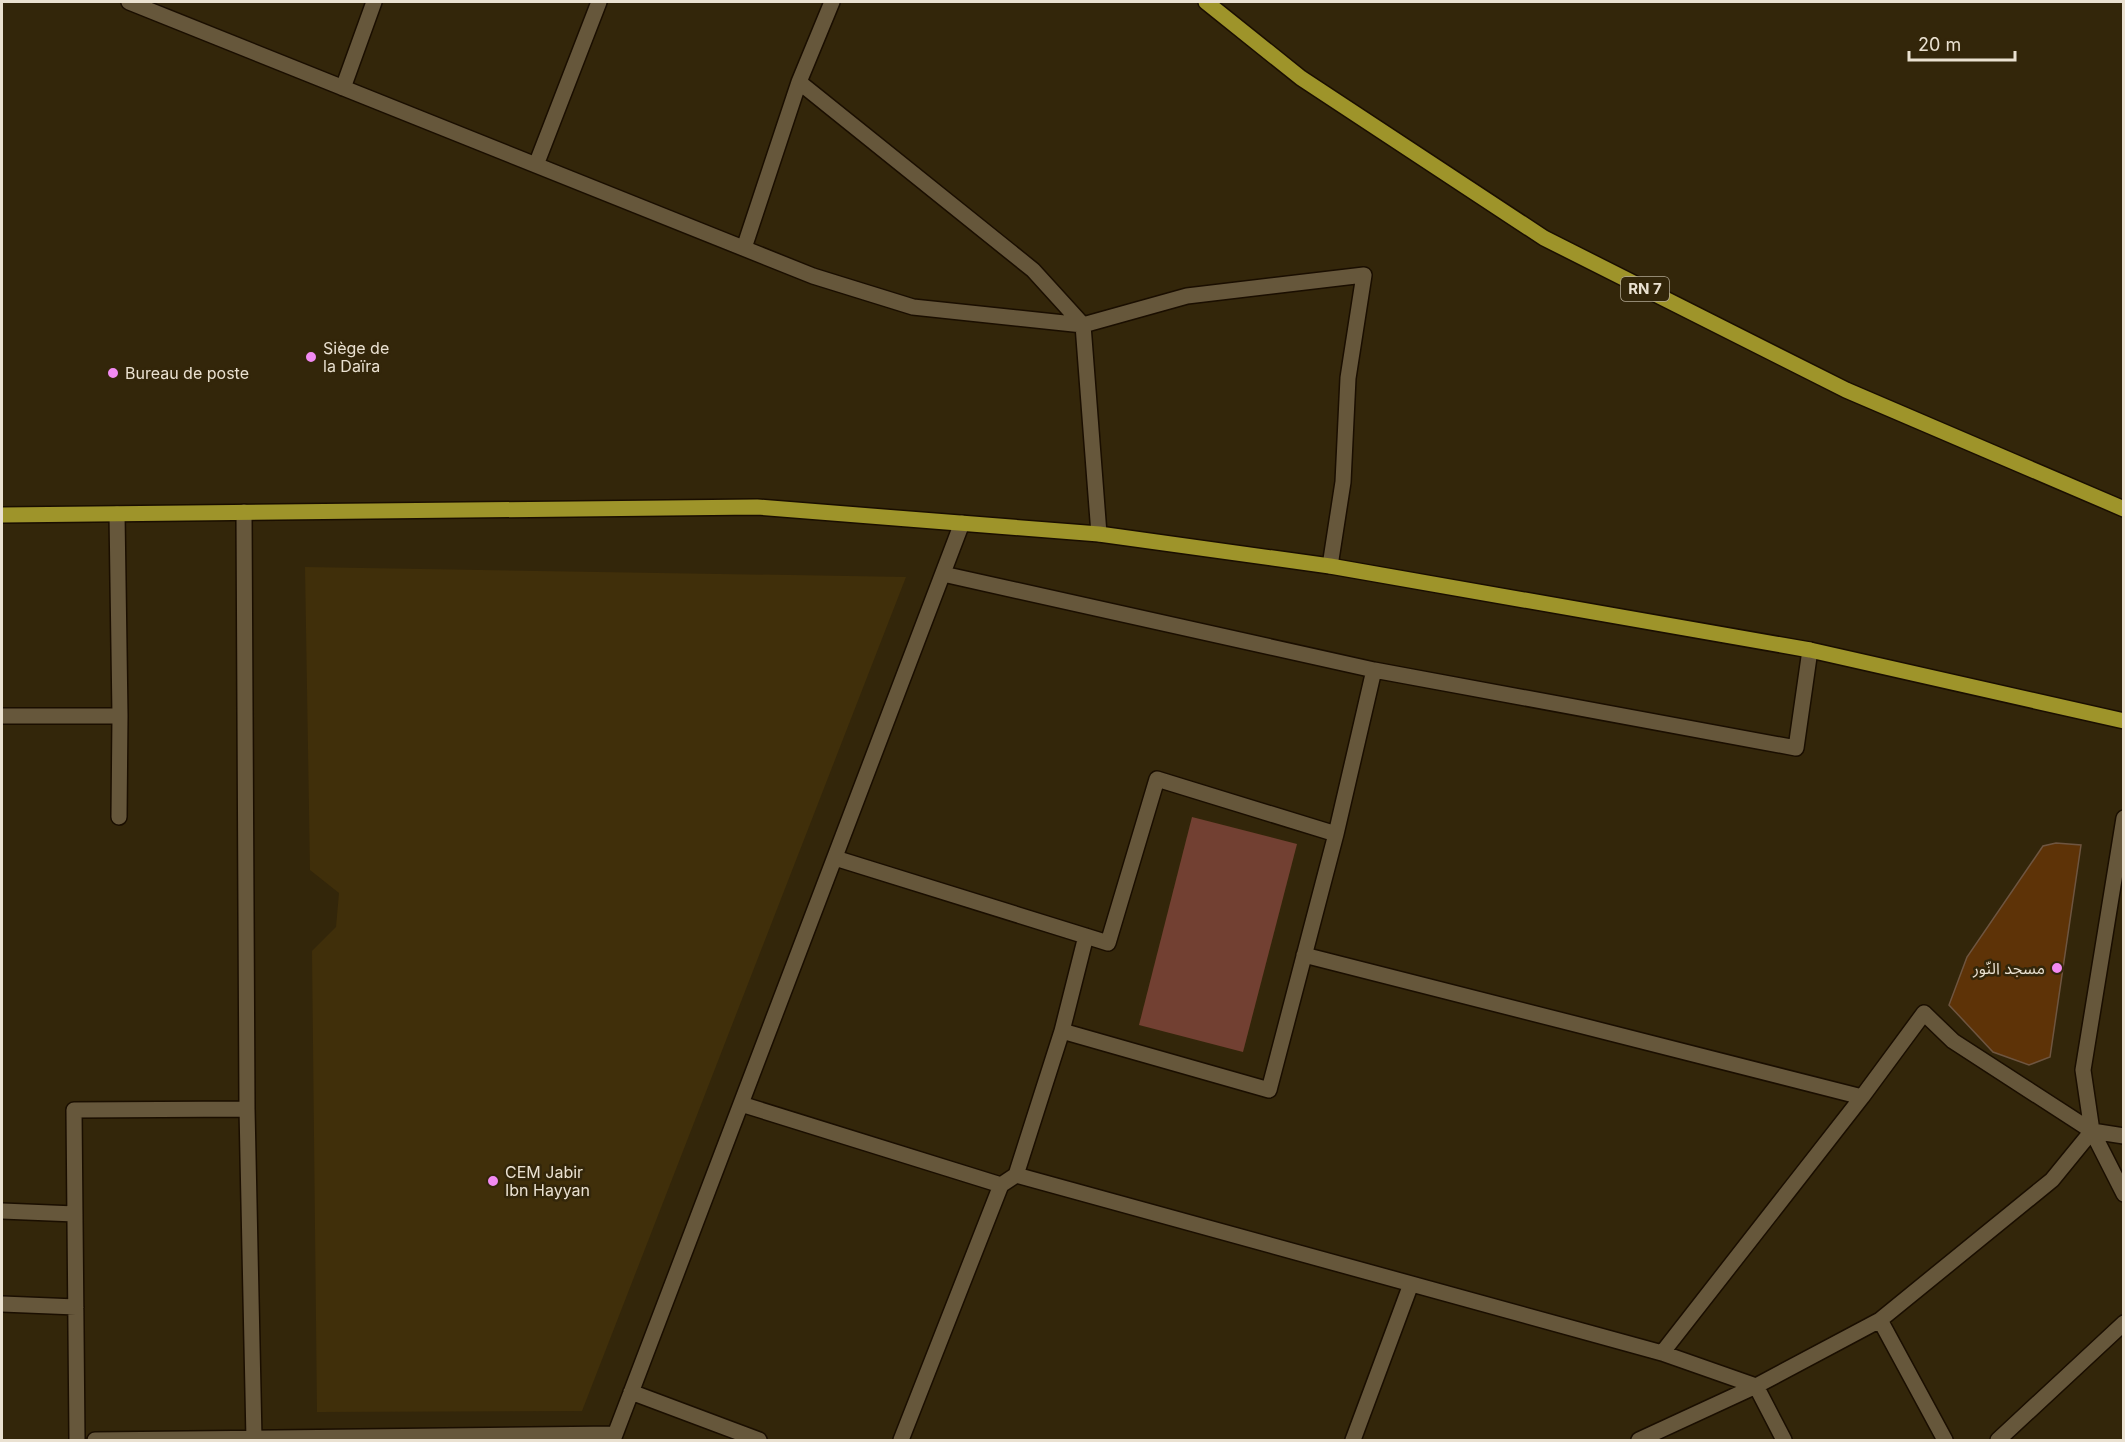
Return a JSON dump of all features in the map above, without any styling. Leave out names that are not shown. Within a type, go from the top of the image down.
[{"type":"main road","name":"RN 7","points":[[1206,2],[1301,78],[1544,238],[1846,390],[2123,509]]},
{"type":"main road","points":[[2,515],[757,507],[1100,534],[1330,566],[1810,650],[2124,721]]},
{"type":"street","points":[[129,2],[149,5],[343,88],[813,276],[913,307],[1083,325],[1188,296],[1364,275],[1348,378],[1343,482],[1330,566]]},
{"type":"street","points":[[343,88],[374,2]]},
{"type":"street","points":[[536,165],[599,2]]},
{"type":"street","points":[[744,248],[799,82],[832,2]]},
{"type":"street","points":[[799,82],[1033,270],[1083,325],[1100,534]]},
{"type":"street","points":[[244,512],[247,1109],[254,1439]]},
{"type":"street","points":[[117,514],[119,817]]},
{"type":"street","points":[[95,1440],[614,1437],[962,523]]},
{"type":"street","points":[[943,574],[1374,670],[1796,748],[1810,650]]},
{"type":"street","points":[[1062,1031],[1269,1090],[1336,834],[1374,670]]},
{"type":"street","points":[[2,716],[120,716]]},
{"type":"street","points":[[835,858],[1108,943],[1157,778],[1336,834]]},
{"type":"street","points":[[2124,818],[2083,1070],[2092,1131],[2124,1194]]},
{"type":"street","points":[[901,1440],[1001,1185],[1016,1175],[1062,1031],[1086,936]]},
{"type":"street","points":[[1304,956],[1862,1097]]},
{"type":"street","points":[[1662,1353],[1862,1097],[1924,1013],[1953,1041],[2092,1131],[2124,1136]]},
{"type":"street","points":[[741,1104],[1001,1185]]},
{"type":"street","points":[[77,1440],[74,1110],[247,1109]]},
{"type":"street","points":[[1639,1440],[1756,1386],[1880,1320],[2052,1180],[2092,1131]]},
{"type":"street","points":[[1016,1175],[1662,1353],[1756,1386],[1784,1440]]},
{"type":"street","points":[[2,1211],[75,1214]]},
{"type":"street","points":[[1353,1440],[1411,1284]]},
{"type":"street","points":[[2,1304],[76,1307]]},
{"type":"street","points":[[1880,1320],[1945,1440]]},
{"type":"street","points":[[1998,1440],[2124,1323]]},
{"type":"street","points":[[631,1392],[759,1440]]},
{"type":"shaded area","name":"CEM Jabir Ibn Hayyan","points":[[305,567],[906,577],[582,1411],[317,1412],[312,951],[336,927],[339,893],[310,870]]},
{"type":"shaded area","points":[[1192,817],[1297,844],[1243,1052],[1139,1025]]},
{"type":"building","points":[[2056,843],[2081,845],[2050,1057],[2029,1065],[1993,1052],[1949,1005],[1967,957],[2043,846]]},
{"type":"place","name":"Siège de la Daïra","points":[[311,357]]},
{"type":"place","name":"Bureau de poste","points":[[113,373]]},
{"type":"place","name":"مسجد النّور","points":[[2057,968]]},
{"type":"place","name":"CEM Jabir Ibn Hayyan","points":[[493,1181]]}]
